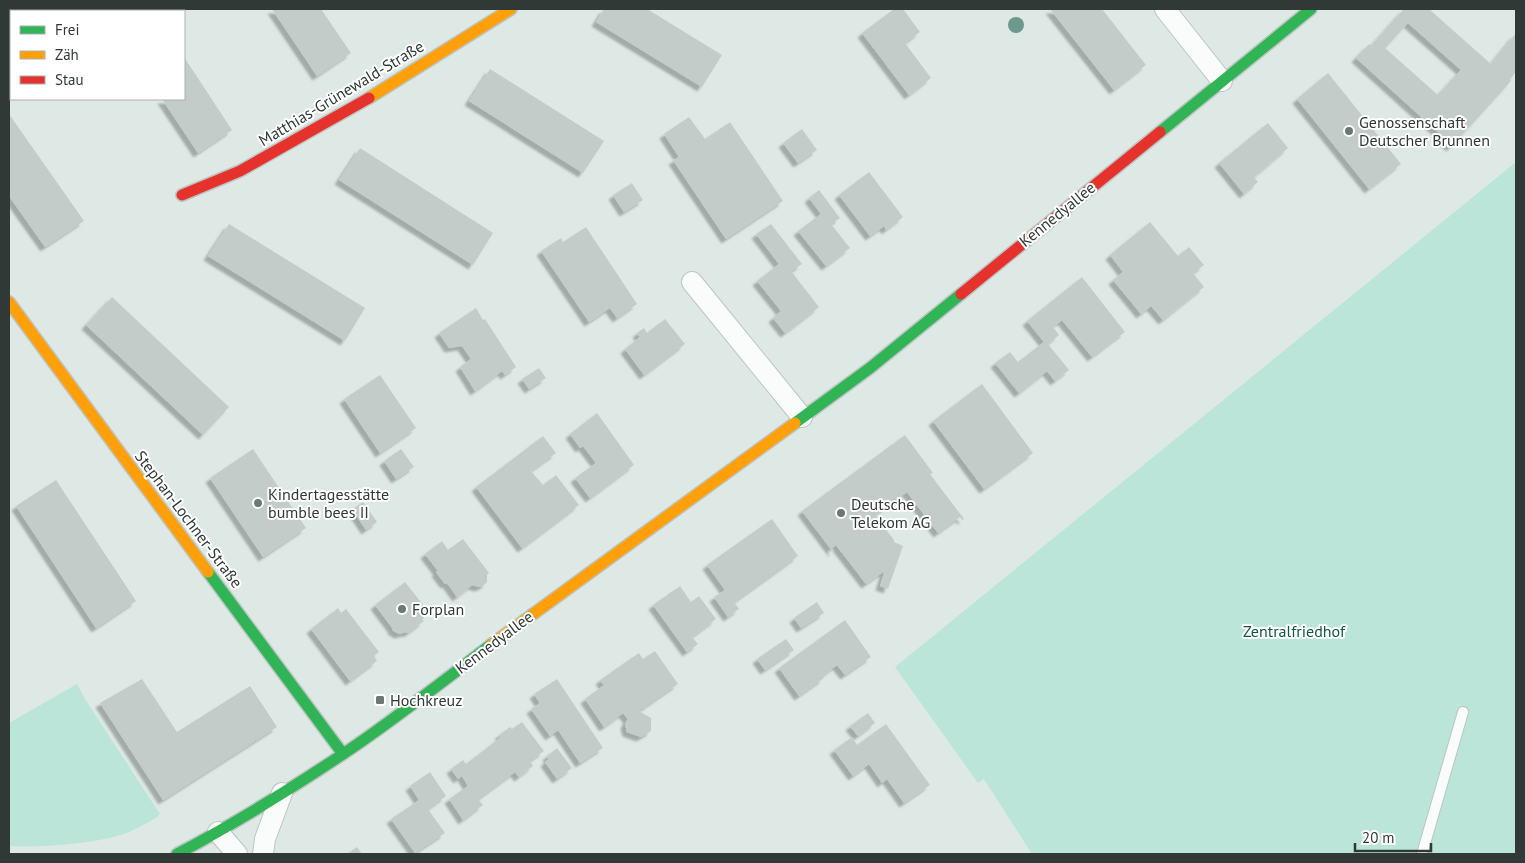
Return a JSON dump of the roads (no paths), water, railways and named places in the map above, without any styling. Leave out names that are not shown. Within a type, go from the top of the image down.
[{"type":"street","name":"Matthias-Grünewald-Straße","points":[[182,195],[240,172],[372,96],[511,9]]},
{"type":"street","points":[[1164,9],[1222,81]]},
{"type":"street","name":"Kennedyallee","points":[[177,854],[218,832],[343,754],[541,607],[870,368],[1311,9]]},
{"type":"street","points":[[692,282],[802,417]]},
{"type":"street","name":"Stephan-Lochner-Straße","points":[[9,302],[343,754]]},
{"type":"street","points":[[263,854],[265,839],[282,793]]},
{"type":"street","points":[[218,832],[237,854]]},
{"type":"lane","points":[[1422,854],[1463,712]]},
{"type":"place","name":"Genossenschaft Deutscher Brunnen","points":[[1349,131]]},
{"type":"place","name":"Kindertagesstätte bumble bees II","points":[[258,503]]},
{"type":"place","name":"Deutsche Telekom AG","points":[[841,513]]},
{"type":"place","name":"Forplan","points":[[402,609]]},
{"type":"place","name":"Hochkreuz","points":[[380,700]]},
{"type":"park label","name":"Zentralfriedhof","points":[[1294,631]]}]
